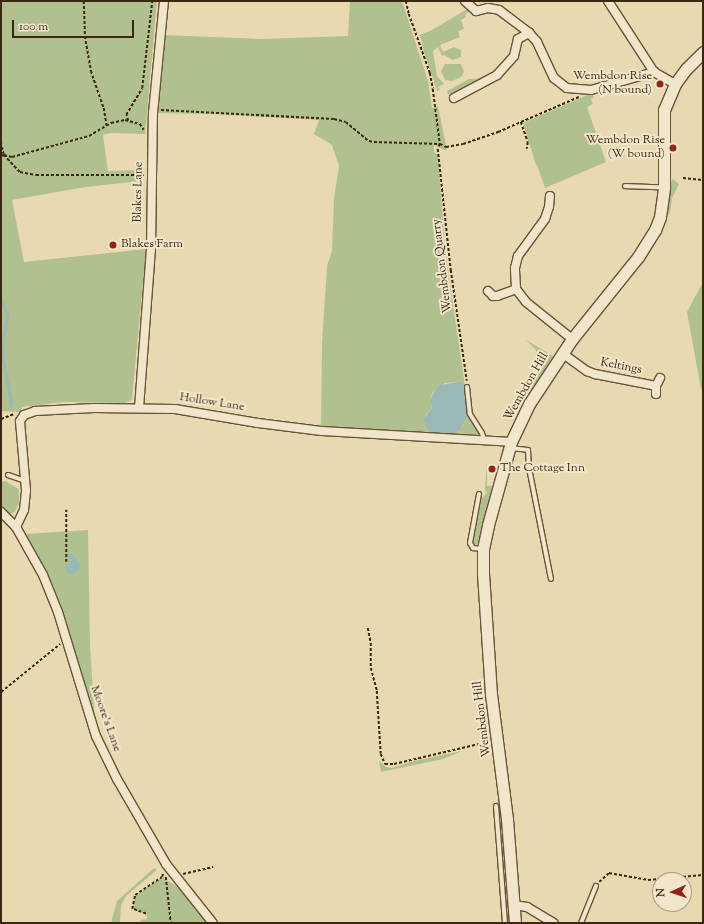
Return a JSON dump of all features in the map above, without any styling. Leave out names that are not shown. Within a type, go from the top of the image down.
[{"type":"main road","name":"Wembdon Hill","points":[[515,923],[514,905],[505,858],[501,812],[498,740],[491,694],[483,573],[483,549],[493,506],[511,445],[529,404],[572,338],[648,243],[660,217],[664,187],[664,110],[675,84],[686,69],[703,52]]},
{"type":"street","name":"Blakes Lane","points":[[139,408],[150,278],[153,113],[164,1]]},
{"type":"street","points":[[465,1],[476,10],[488,8],[499,10],[529,33],[537,42],[557,81],[567,88],[591,90],[654,72]]},
{"type":"street","points":[[608,1],[654,72],[675,84]]},
{"type":"street","points":[[454,98],[497,75],[514,56],[518,39],[529,33]]},
{"type":"street","points":[[550,196],[549,207],[545,219],[518,256],[515,268],[516,289],[526,302],[572,338]]},
{"type":"street","points":[[488,291],[493,296],[497,296],[516,289]]},
{"type":"street","name":"Keltings","points":[[562,354],[587,371],[595,374],[657,386]]},
{"type":"street","name":"Hollow Lane","points":[[24,415],[35,411],[61,409],[175,409],[258,423],[322,431],[484,440],[511,445]]},
{"type":"street","points":[[16,527],[24,510],[25,481],[19,427],[24,415]]},
{"type":"street","name":"Moore's Lane","points":[[1,512],[16,527],[43,575],[58,612],[96,736],[117,780],[168,866],[213,923]]},
{"type":"street","points":[[514,905],[527,907],[554,923]]},
{"type":"lane","points":[[626,186],[664,187]]},
{"type":"lane","points":[[467,387],[470,414],[482,433],[484,440]]},
{"type":"lane","points":[[511,445],[528,450],[551,579]]},
{"type":"lane","points":[[8,475],[25,481]]},
{"type":"lane","points":[[479,494],[470,543],[473,548],[483,549]]},
{"type":"lane","points":[[496,806],[501,812]]},
{"type":"lane","points":[[505,858],[505,923]]},
{"type":"lane","points":[[581,923],[596,886]]},
{"type":"path","points":[[84,1],[85,36],[91,71],[104,108],[107,126]]},
{"type":"path","points":[[128,121],[126,115],[142,88],[152,1]]},
{"type":"path","name":"Wembdon Quarry","points":[[406,1],[409,14],[430,73],[440,144],[438,149],[451,270],[464,355],[467,387]]},
{"type":"path","points":[[153,113],[161,110],[334,119],[346,122],[369,141],[440,144],[446,147],[463,144],[521,122],[582,96],[591,90]]},
{"type":"path","points":[[4,154],[12,157],[89,136],[111,124],[128,121],[140,124],[143,129],[152,130]]},
{"type":"path","points":[[521,122],[528,142],[528,149]]},
{"type":"path","points":[[1,142],[4,154],[20,172],[36,176],[152,175]]},
{"type":"path","points":[[683,178],[703,180]]},
{"type":"path","points":[[1,419],[16,414],[24,415]]},
{"type":"path","points":[[66,510],[66,562]]},
{"type":"path","points":[[368,628],[371,643],[371,668],[377,691],[381,754],[385,764],[498,740]]},
{"type":"path","points":[[1,692],[62,643],[67,642]]},
{"type":"path","points":[[146,914],[132,909],[135,895],[162,877],[168,866]]},
{"type":"path","points":[[168,866],[166,878],[171,923]]},
{"type":"path","points":[[175,876],[213,867]]},
{"type":"path","points":[[596,886],[609,873],[648,880],[703,875]]},
{"type":"green space","points":[[1,1],[157,1],[145,134],[111,133],[103,135],[108,171],[142,170],[141,181],[85,187],[12,200],[24,262],[146,249],[132,400],[125,403],[64,402],[22,407],[20,412],[1,411]]},
{"type":"green space","points":[[350,1],[402,1],[428,81],[432,108],[438,106],[447,150],[434,145],[434,152],[438,155],[445,250],[466,393],[465,387],[458,382],[445,383],[433,392],[430,400],[432,408],[425,416],[462,427],[468,416],[479,433],[479,436],[427,436],[321,428],[322,343],[327,266],[332,251],[334,198],[339,166],[332,145],[314,134],[319,120],[213,114],[153,113],[163,35],[262,39],[348,36]]},
{"type":"green space","points":[[469,8],[469,12],[465,14],[466,17],[461,20],[464,29],[458,31],[460,37],[440,45],[443,52],[454,47],[461,50],[461,57],[453,60],[444,55],[442,56],[438,47],[433,51],[437,76],[444,84],[438,87],[440,90],[437,91],[420,35],[432,30]]},
{"type":"green space","points":[[445,64],[461,64],[464,72],[461,77],[452,81],[445,80],[441,71]]},
{"type":"green space","points":[[490,74],[490,76],[452,94],[448,94],[447,91],[469,79],[476,79]]},
{"type":"green space","points":[[592,93],[594,97],[591,99],[593,104],[587,107],[606,162],[545,188],[523,123]]},
{"type":"green space","points":[[673,179],[679,184],[672,198],[670,213],[666,215],[669,184]]},
{"type":"green space","points":[[703,282],[703,389],[701,389],[687,312]]},
{"type":"green space","points":[[526,340],[553,356],[528,396],[541,365],[536,350]]},
{"type":"green space","points":[[487,463],[487,486],[493,486],[479,544],[473,545],[481,499],[487,493],[485,489]]},
{"type":"green space","points":[[5,481],[19,489],[19,503],[15,512],[10,514],[1,506],[1,482]]},
{"type":"green space","points":[[88,530],[90,645],[95,725],[70,646],[25,534]]},
{"type":"green space","points":[[462,751],[443,759],[381,772],[379,761],[386,767],[392,768],[414,761]]},
{"type":"green space","points":[[154,868],[157,870],[127,895],[121,905],[120,923],[111,923],[117,901]]},
{"type":"green space","points":[[162,877],[179,888],[207,923],[142,923],[140,920],[147,919],[146,914],[132,909],[135,895]]},
{"type":"water","points":[[458,382],[463,383],[466,393],[468,416],[459,430],[452,433],[430,432],[423,420],[432,408],[430,400],[434,392],[440,385]]},
{"type":"water","points":[[68,554],[74,555],[80,564],[79,570],[71,575],[66,573],[65,568],[70,562]]},
{"type":"waterway","points":[[1,298],[8,315],[3,340],[3,359],[12,405]]},
{"type":"place","name":"Wembdon Rise (N bound)","points":[[660,84]]},
{"type":"place","name":"Wembdon Rise (W bound)","points":[[673,148]]},
{"type":"place","name":"Blakes Farm","points":[[113,245]]},
{"type":"place","name":"The Cottage Inn","points":[[492,469]]}]
